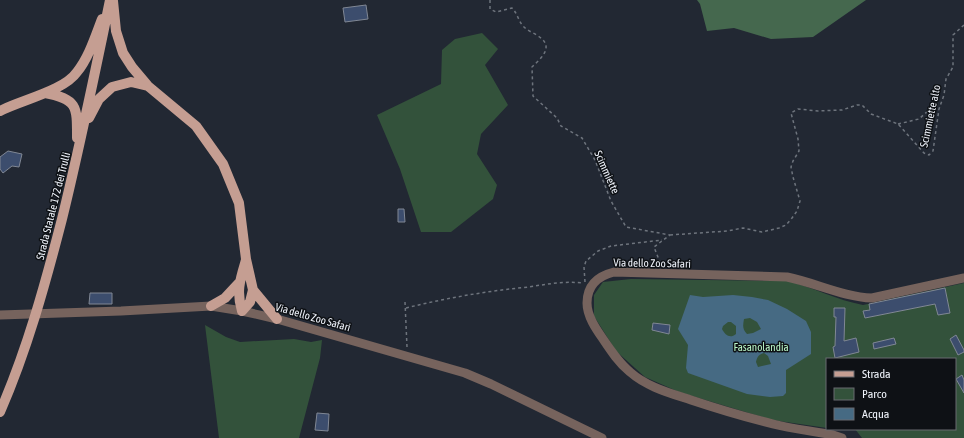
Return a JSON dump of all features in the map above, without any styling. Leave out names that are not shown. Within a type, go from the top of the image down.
[{"type":"main road","points":[[111,0],[116,31],[123,53],[132,67],[148,86],[196,126],[223,164],[239,203],[246,259],[253,290],[250,302],[242,311]]},
{"type":"main road","points":[[0,111],[11,105],[45,93],[63,84],[76,74],[86,59],[111,0]]},
{"type":"main road","name":"Strada Statale 172 dei Trulli","points":[[0,412],[28,340],[46,281],[78,155],[111,0]]},
{"type":"main road","points":[[83,131],[99,99],[112,87],[131,82],[148,86]]},
{"type":"main road","points":[[45,93],[60,95],[68,99],[73,104],[76,112],[78,155]]},
{"type":"main road","points":[[242,311],[239,299],[239,283],[246,259]]},
{"type":"main road","points":[[211,306],[225,298],[239,283]]},
{"type":"main road","points":[[253,290],[277,319]]},
{"type":"street","name":"Via dello Zoo Safari","points":[[842,438],[774,424],[697,402],[666,392],[631,373],[616,358],[590,317],[587,304],[592,284],[604,275],[614,272],[787,277],[854,296],[872,298],[964,278]]},
{"type":"street","name":"Via dello Zoo Safari","points":[[0,315],[62,314],[211,306],[242,311],[277,319],[465,373],[491,384],[602,438]]},
{"type":"path","name":"Scimmiette","points":[[490,0],[490,10],[496,12],[512,8],[517,13],[519,20],[525,27],[544,40],[546,48],[544,54],[532,67],[534,96],[557,118],[561,126],[582,138],[595,160],[611,201],[626,227],[670,235]]},
{"type":"path","name":"Scimmiette alto","points":[[670,235],[727,231],[743,228],[762,232],[786,225],[797,210],[800,201],[791,167],[793,160],[799,151],[798,139],[791,113],[798,109],[818,111],[842,110],[857,105],[862,105],[871,114],[898,124],[924,153],[929,155],[933,151],[940,104],[946,79],[953,67],[953,35],[964,26]]},
{"type":"path","points":[[898,124],[919,119],[929,110],[940,104]]},
{"type":"path","points":[[664,274],[654,247],[670,235]]},
{"type":"path","points":[[406,308],[440,300],[509,289],[571,282],[585,284],[584,267],[586,261],[598,251],[611,246],[663,240]]},
{"type":"path","points":[[405,302],[408,357]]},
{"type":"green space","points":[[697,0],[866,0],[813,37],[771,39],[734,28],[707,31],[700,4]]},
{"type":"green space","points":[[482,33],[498,49],[485,65],[508,105],[481,134],[477,154],[497,185],[493,199],[451,232],[421,232],[400,169],[377,115],[441,84],[442,50],[455,39]]},
{"type":"green space","name":"Fasanolandia","points":[[631,279],[788,281],[863,305],[964,283],[964,438],[862,438],[856,430],[956,430],[956,358],[826,358],[826,428],[772,420],[679,392],[645,377],[616,351],[594,316],[594,295],[603,282]]},
{"type":"green space","points":[[205,325],[226,337],[240,342],[294,339],[311,342],[322,340],[320,358],[299,438],[219,438]]},
{"type":"water","points":[[690,295],[703,297],[733,295],[768,300],[787,309],[806,321],[811,332],[811,354],[786,370],[786,393],[783,396],[770,397],[747,394],[688,373],[686,368],[688,345],[678,329]],"holes":[[[750,318],[757,322],[761,329],[747,334],[743,325],[744,319]],[[728,322],[731,322],[736,326],[736,334],[728,336],[722,329]],[[762,353],[768,356],[771,364],[758,367],[756,360]]]},
{"type":"building","points":[[366,5],[368,19],[345,22],[343,8]]},
{"type":"building","points":[[8,151],[22,154],[19,167],[12,166],[3,173],[0,169],[0,157]]},
{"type":"building","points":[[398,209],[404,209],[405,222],[398,222]]},
{"type":"building","points":[[945,288],[950,313],[938,315],[935,304],[865,318],[863,311],[870,310],[869,304]]},
{"type":"building","points":[[90,293],[112,293],[112,304],[89,304]]},
{"type":"building","points":[[834,308],[845,308],[844,341],[856,338],[859,352],[835,358],[833,347],[835,346],[836,317],[834,317]]},
{"type":"building","points":[[653,323],[670,325],[669,334],[652,330]]},
{"type":"building","points":[[956,335],[964,350],[964,352],[958,355],[950,339]]},
{"type":"building","points":[[894,338],[896,344],[874,349],[873,343]]},
{"type":"building","points":[[962,375],[964,380],[964,393],[956,379]]},
{"type":"building","points":[[317,413],[329,414],[328,431],[315,430]]}]
